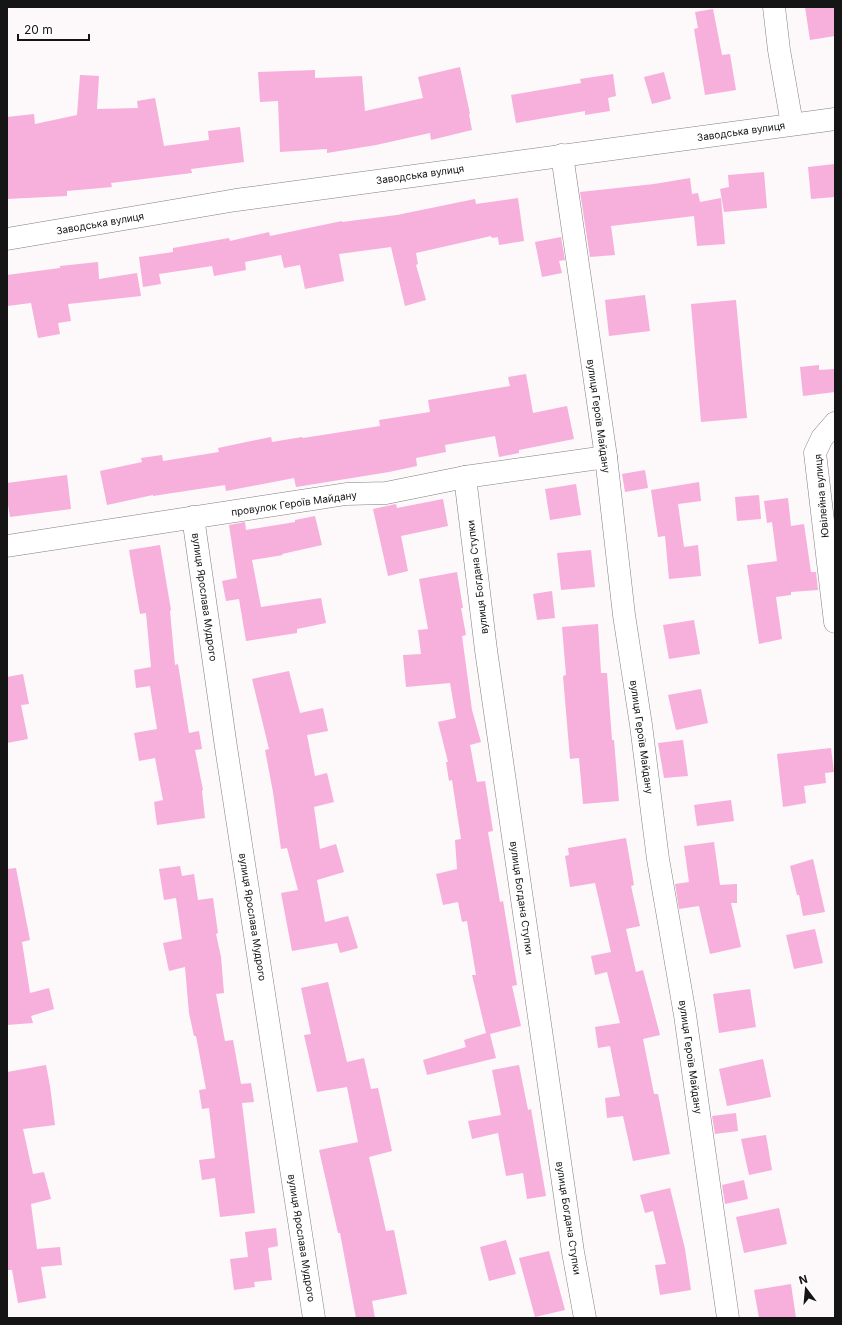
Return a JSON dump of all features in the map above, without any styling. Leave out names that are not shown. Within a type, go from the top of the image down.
[{"type":"street","points":[[774,7],[779,50],[792,124]]},
{"type":"street","name":"Заводська вулиця","points":[[7,239],[236,200],[835,118]]},
{"type":"street","name":"вулиця Героїв Майдану","points":[[562,155],[606,457],[624,615],[641,725],[658,859],[685,1015],[728,1318]]},
{"type":"street","name":"Ювілейна вулиця","points":[[835,423],[822,438],[814,453],[835,622]]},
{"type":"street","name":"провулок Героїв Майдану","points":[[7,546],[346,494],[386,493],[465,476],[606,457]]},
{"type":"street","name":"вулиця Богдана Ступки","points":[[465,476],[487,658],[572,1244],[585,1318]]},
{"type":"street","name":"вулиця Ярослава Мудрого","points":[[193,517],[226,747],[314,1318]]},
{"type":"building","points":[[805,7],[835,7],[835,36],[810,40]]},
{"type":"building","points":[[713,9],[722,55],[730,54],[736,90],[705,95],[694,29],[698,28],[695,12]]},
{"type":"building","points":[[460,67],[472,130],[431,140],[430,133],[376,145],[327,153],[327,149],[280,152],[278,101],[260,102],[258,72],[315,70],[315,78],[362,76],[365,111],[423,98],[418,77]]},
{"type":"building","points":[[664,72],[671,99],[652,104],[644,77]]},
{"type":"building","points":[[613,74],[616,96],[608,98],[610,111],[585,115],[585,111],[516,123],[511,95],[581,83],[580,79]]},
{"type":"building","points":[[80,75],[99,76],[97,109],[138,108],[137,101],[155,98],[164,146],[209,140],[208,131],[240,127],[244,162],[191,169],[192,173],[111,183],[112,187],[67,191],[67,196],[7,199],[7,117],[34,114],[35,124],[77,115]]},
{"type":"building","points":[[835,164],[835,197],[811,199],[808,167]]},
{"type":"building","points":[[764,172],[767,208],[724,212],[720,189],[729,187],[728,175]]},
{"type":"building","points":[[690,178],[692,194],[698,193],[700,202],[721,198],[725,244],[697,246],[694,216],[611,226],[615,255],[590,257],[580,192],[654,184]]},
{"type":"building","points":[[518,198],[524,241],[499,245],[498,237],[492,238],[491,236],[416,253],[418,264],[416,265],[426,300],[405,306],[391,247],[339,254],[344,281],[305,289],[300,265],[284,268],[281,255],[245,262],[246,270],[214,276],[212,266],[159,274],[161,284],[143,287],[139,257],[173,252],[173,248],[229,238],[230,241],[269,232],[270,236],[342,221],[397,215],[475,199],[476,204]]},
{"type":"building","points":[[561,237],[565,260],[559,261],[562,273],[542,277],[535,242]]},
{"type":"building","points":[[98,262],[99,279],[137,273],[141,296],[68,304],[71,321],[58,323],[60,334],[38,338],[31,303],[7,306],[7,275],[60,268],[60,266]]},
{"type":"building","points":[[645,295],[650,331],[609,336],[605,300]]},
{"type":"building","points":[[736,300],[747,418],[701,422],[691,304]]},
{"type":"building","points":[[819,365],[819,370],[835,369],[835,392],[803,396],[800,367]]},
{"type":"building","points":[[526,374],[533,413],[567,406],[574,439],[519,450],[519,453],[499,457],[495,436],[445,445],[446,452],[416,458],[417,466],[389,472],[296,487],[294,478],[226,491],[225,485],[153,495],[107,505],[100,471],[142,462],[141,458],[162,455],[163,461],[219,452],[218,448],[271,437],[272,442],[380,426],[379,420],[430,412],[428,400],[510,386],[508,377]]},
{"type":"building","points":[[645,470],[648,488],[625,492],[622,474]]},
{"type":"building","points":[[67,475],[71,509],[10,517],[7,499],[7,483]]},
{"type":"building","points":[[699,482],[701,501],[678,504],[684,547],[698,545],[701,576],[669,579],[665,536],[658,537],[651,490]]},
{"type":"building","points":[[576,484],[581,515],[550,520],[545,489]]},
{"type":"building","points":[[759,495],[761,519],[737,521],[735,497]]},
{"type":"building","points":[[788,498],[791,526],[804,524],[811,572],[816,572],[818,590],[791,592],[791,595],[776,597],[782,639],[759,644],[747,565],[777,561],[772,522],[767,523],[764,501]]},
{"type":"building","points":[[443,499],[448,526],[401,536],[408,571],[388,576],[373,509],[396,504],[397,508]]},
{"type":"building","points":[[315,516],[322,545],[282,554],[283,555],[252,560],[261,607],[321,598],[326,623],[297,629],[297,633],[246,641],[239,599],[226,601],[222,581],[237,578],[229,525],[245,522],[246,530],[295,522],[295,520]]},
{"type":"building","points":[[160,545],[171,610],[175,665],[178,664],[189,733],[199,731],[202,749],[195,750],[203,790],[205,818],[157,825],[154,802],[163,800],[155,758],[139,761],[134,733],[157,729],[150,686],[136,688],[134,670],[151,667],[146,613],[140,614],[129,550]]},
{"type":"building","points":[[591,550],[595,587],[561,590],[557,553]]},
{"type":"building","points":[[457,572],[466,635],[462,636],[472,710],[481,742],[470,745],[477,782],[485,781],[493,831],[488,832],[500,902],[503,901],[517,985],[512,986],[521,1026],[490,1034],[496,1058],[427,1075],[423,1060],[466,1047],[464,1040],[486,1033],[472,975],[476,975],[467,921],[462,922],[458,902],[443,905],[436,874],[457,869],[455,840],[461,839],[452,780],[449,781],[446,762],[448,762],[438,722],[456,718],[450,683],[406,687],[403,655],[421,654],[418,630],[428,629],[419,579]]},
{"type":"building","points":[[552,591],[555,618],[537,620],[533,594]]},
{"type":"building","points":[[694,620],[700,654],[669,659],[663,625]]},
{"type":"building","points":[[598,624],[601,673],[607,673],[612,740],[614,740],[619,801],[583,804],[579,758],[570,759],[563,676],[566,675],[562,627]]},
{"type":"building","points":[[289,671],[300,713],[323,708],[328,731],[307,735],[315,776],[327,773],[334,802],[314,807],[320,849],[336,844],[344,872],[317,880],[325,922],[348,916],[358,948],[340,953],[337,943],[292,951],[281,893],[298,890],[287,848],[281,849],[265,750],[269,749],[252,679]]},
{"type":"building","points":[[23,674],[29,704],[21,705],[28,739],[7,743],[7,677]]},
{"type":"building","points":[[701,689],[708,723],[676,730],[668,695]]},
{"type":"building","points":[[683,740],[688,776],[664,778],[658,743]]},
{"type":"building","points":[[831,748],[834,772],[825,773],[826,783],[804,786],[806,803],[783,807],[777,754]]},
{"type":"building","points":[[731,800],[734,821],[697,826],[694,805]]},
{"type":"building","points":[[626,838],[634,885],[631,886],[640,926],[626,929],[636,972],[643,970],[660,1035],[643,1039],[654,1094],[658,1094],[670,1154],[633,1161],[623,1116],[607,1118],[605,1098],[620,1096],[610,1046],[598,1048],[595,1027],[620,1023],[607,972],[595,975],[591,956],[611,952],[595,883],[570,887],[565,856],[569,855],[568,848]]},
{"type":"building","points":[[714,842],[720,885],[737,884],[737,903],[731,903],[741,947],[710,954],[699,906],[679,909],[675,884],[689,882],[684,846]]},
{"type":"building","points":[[813,859],[825,912],[803,916],[799,895],[797,895],[790,866]]},
{"type":"building","points":[[180,866],[182,876],[194,874],[198,900],[213,898],[224,993],[216,994],[225,1041],[233,1040],[241,1084],[251,1083],[254,1102],[242,1103],[255,1213],[220,1217],[215,1178],[202,1180],[199,1160],[215,1158],[209,1108],[202,1109],[199,1090],[206,1089],[196,1036],[194,1036],[189,1013],[185,967],[169,971],[163,943],[182,939],[176,898],[164,900],[159,869]]},
{"type":"building","points":[[16,868],[30,940],[22,942],[30,993],[49,988],[54,1009],[31,1016],[33,1023],[7,1025],[7,869]]},
{"type":"building","points":[[815,929],[823,963],[794,969],[786,935]]},
{"type":"building","points":[[328,982],[347,1062],[364,1058],[371,1089],[378,1088],[392,1151],[369,1157],[386,1231],[394,1230],[407,1294],[372,1301],[375,1318],[356,1318],[340,1233],[338,1233],[319,1150],[358,1142],[347,1087],[317,1092],[304,1035],[311,1034],[301,988]]},
{"type":"building","points":[[750,989],[756,1027],[719,1033],[713,994]]},
{"type":"building","points":[[763,1059],[771,1097],[727,1106],[719,1069]]},
{"type":"building","points":[[46,1065],[55,1125],[23,1129],[33,1174],[44,1172],[51,1199],[31,1204],[37,1249],[60,1247],[62,1265],[41,1267],[46,1298],[18,1303],[12,1270],[7,1270],[7,1072]]},
{"type":"building","points":[[519,1065],[528,1110],[531,1109],[546,1196],[527,1199],[523,1173],[506,1176],[498,1133],[472,1139],[468,1121],[501,1115],[492,1070]]},
{"type":"building","points":[[736,1113],[738,1131],[715,1134],[712,1116]]},
{"type":"building","points":[[766,1135],[772,1170],[749,1175],[741,1139]]},
{"type":"building","points":[[744,1180],[748,1199],[725,1204],[722,1185]]},
{"type":"building","points":[[670,1188],[685,1249],[691,1290],[660,1295],[655,1265],[666,1264],[653,1211],[645,1213],[640,1195]]},
{"type":"building","points":[[779,1208],[787,1244],[744,1253],[736,1217]]},
{"type":"building","points":[[276,1228],[278,1246],[268,1248],[272,1280],[254,1282],[255,1287],[234,1290],[230,1259],[248,1257],[245,1232]]},
{"type":"building","points":[[506,1240],[516,1274],[489,1281],[480,1247]]},
{"type":"building","points":[[549,1251],[565,1310],[535,1317],[519,1258]]},
{"type":"building","points":[[791,1284],[796,1318],[759,1318],[754,1290]]}]
